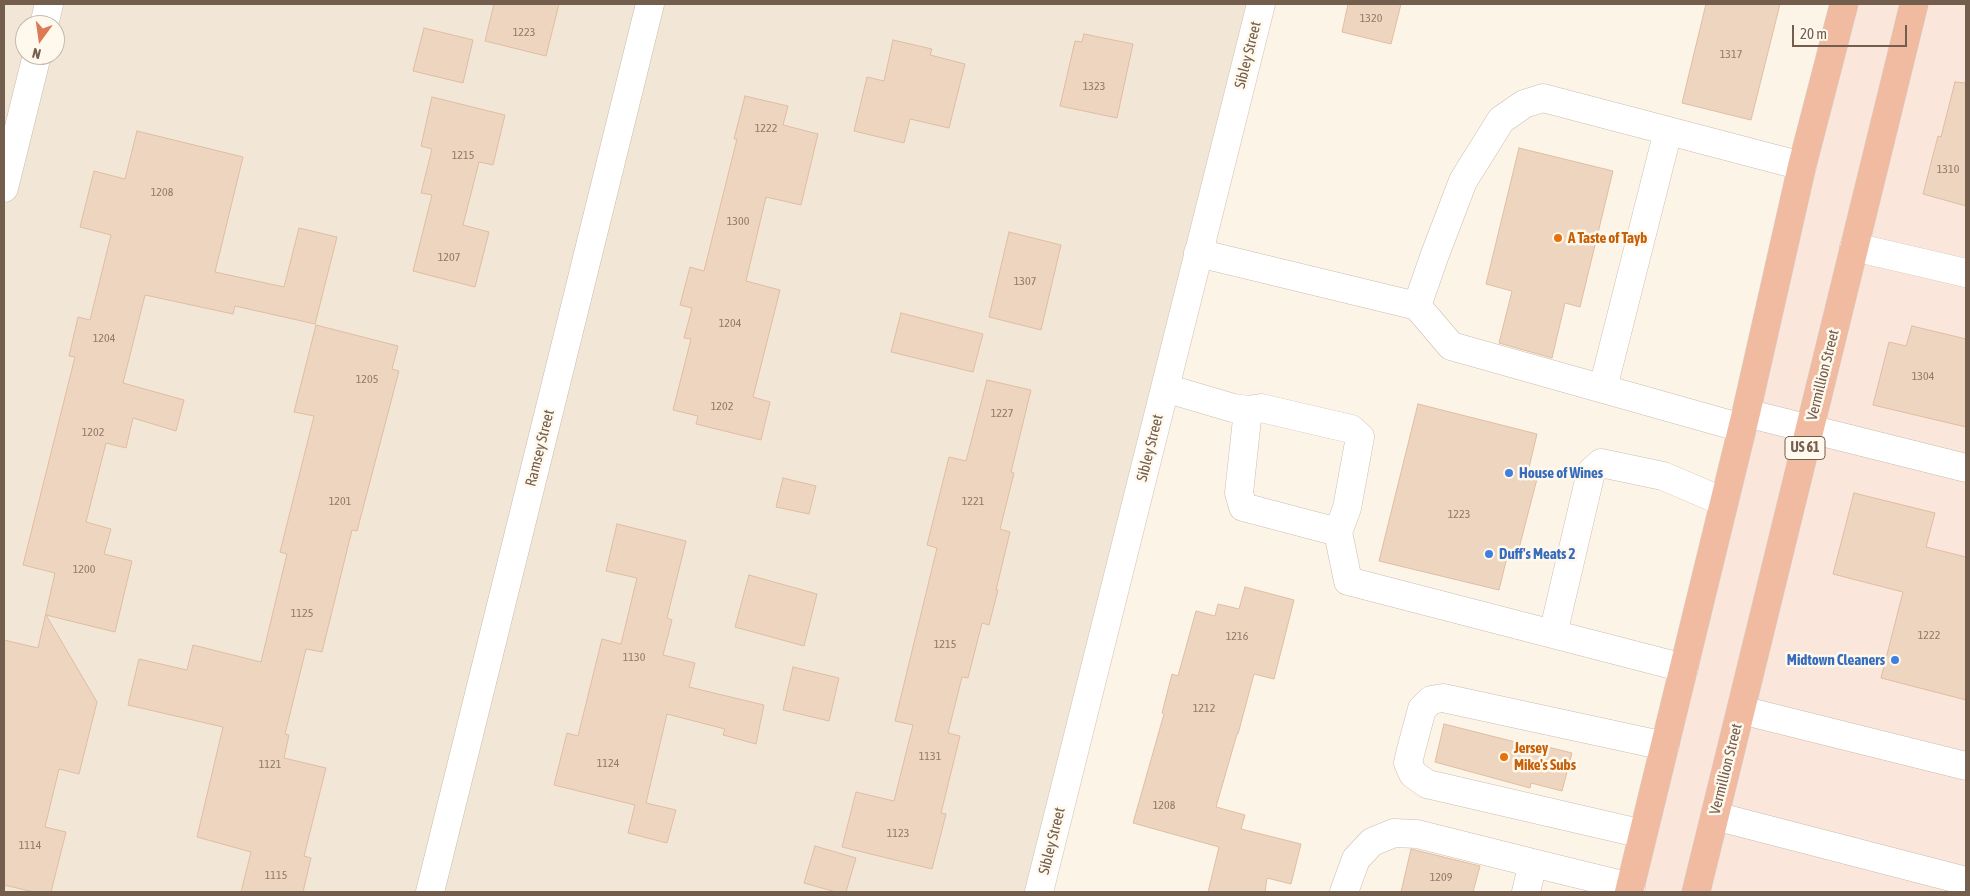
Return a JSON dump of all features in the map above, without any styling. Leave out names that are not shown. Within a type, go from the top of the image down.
[{"type":"highway","points":[[1630,890],[1744,420],[1802,166],[1844,4]]},
{"type":"highway","name":"Vermillion Street","points":[[1696,892],[1914,4]]},
{"type":"street","name":"Ramsey Street","points":[[430,892],[650,4]]},
{"type":"street","name":"Sibley Street","points":[[1039,892],[1261,4]]},
{"type":"street","points":[[4,188],[34,65]]},
{"type":"street","points":[[1418,306],[1434,257],[1463,181],[1501,120],[1524,104],[1542,98],[1802,166]]},
{"type":"street","points":[[1603,388],[1668,131]]},
{"type":"street","points":[[1854,247],[1966,273]]},
{"type":"street","points":[[1198,253],[1418,306],[1451,346],[1603,388],[1744,420],[1810,428],[1966,468]]},
{"type":"street","points":[[1165,388],[1233,408],[1248,410],[1261,408],[1352,429],[1360,437],[1347,508],[1338,532],[1348,581],[1684,668]]},
{"type":"street","points":[[1248,410],[1239,493],[1243,507],[1338,532]]},
{"type":"street","points":[[1553,634],[1592,472],[1601,463],[1664,476],[1724,502]]},
{"type":"street","points":[[1644,834],[1428,784],[1413,774],[1408,763],[1422,709],[1431,700],[1443,698],[1665,746]]},
{"type":"street","points":[[1741,710],[1966,766]]},
{"type":"street","points":[[1715,816],[1966,881]]},
{"type":"street","points":[[1344,892],[1356,859],[1372,842],[1394,833],[1417,834],[1630,890]]},
{"type":"street","points":[[1526,892],[1533,863]]},
{"type":"shaded area","points":[[4,4],[1261,4],[1039,892],[4,892]]},
{"type":"shaded area","points":[[1844,4],[1966,4],[1966,892],[1629,892]]},
{"type":"building","points":[[494,4],[559,4],[546,56],[485,41]]},
{"type":"building","points":[[1348,4],[1401,4],[1391,44],[1342,32]]},
{"type":"building","points":[[1706,4],[1780,4],[1751,120],[1682,103]]},
{"type":"building","points":[[424,28],[473,40],[463,83],[413,71]]},
{"type":"building","points":[[1084,34],[1133,44],[1117,118],[1060,106],[1075,41],[1082,42]]},
{"type":"building","points":[[893,40],[932,49],[930,55],[965,64],[949,128],[910,119],[904,143],[854,131],[867,77],[884,81]]},
{"type":"building","points":[[1955,82],[1966,83],[1966,206],[1923,194],[1938,136],[1941,137]]},
{"type":"building","points":[[745,96],[788,106],[783,125],[818,134],[801,205],[766,197],[746,281],[780,290],[753,397],[770,402],[761,440],[696,424],[698,416],[673,410],[691,339],[684,338],[692,308],[680,305],[690,267],[704,271],[737,139],[734,139]]},
{"type":"building","points":[[432,97],[505,115],[493,165],[479,162],[463,225],[489,232],[475,287],[413,271],[432,195],[421,193],[432,149],[421,146]]},
{"type":"building","points":[[137,131],[243,157],[215,272],[284,287],[299,228],[337,237],[315,324],[235,306],[233,314],[145,295],[123,383],[184,400],[176,431],[133,418],[126,448],[106,443],[86,522],[111,529],[104,554],[132,561],[115,632],[46,615],[97,702],[79,774],[59,769],[45,827],[66,832],[51,892],[34,892],[4,885],[4,640],[38,648],[55,573],[23,565],[75,357],[69,356],[78,317],[90,320],[111,235],[80,227],[94,171],[125,179]]},
{"type":"building","points":[[1519,148],[1613,171],[1580,307],[1565,303],[1552,358],[1499,343],[1512,291],[1486,284]]},
{"type":"building","points":[[1009,232],[1061,245],[1041,330],[989,317]]},
{"type":"building","points":[[901,313],[983,334],[973,372],[891,352]]},
{"type":"building","points":[[316,325],[398,346],[392,369],[399,371],[357,531],[352,530],[322,652],[306,649],[285,734],[289,735],[284,758],[326,768],[304,856],[311,858],[303,892],[241,892],[251,852],[197,837],[223,727],[128,705],[139,659],[187,670],[193,645],[261,662],[287,554],[280,552],[314,416],[294,412]]},
{"type":"building","points":[[1912,326],[1966,339],[1966,427],[1873,405],[1889,342],[1906,346]]},
{"type":"building","points":[[987,380],[1031,390],[1011,472],[1014,473],[1000,529],[1010,532],[996,590],[998,590],[989,625],[982,623],[968,678],[962,677],[948,733],[960,736],[941,813],[946,814],[932,869],[842,847],[856,792],[894,801],[913,725],[895,721],[937,548],[927,545],[949,457],[966,461]]},
{"type":"building","points":[[1418,404],[1537,434],[1527,476],[1537,479],[1518,552],[1509,549],[1499,590],[1379,561]]},
{"type":"building","points":[[783,478],[816,486],[809,514],[776,507]]},
{"type":"building","points":[[1854,493],[1935,513],[1926,547],[1966,557],[1966,700],[1881,678],[1903,592],[1833,574]]},
{"type":"building","points":[[617,524],[686,541],[667,618],[672,620],[663,655],[695,663],[689,687],[764,705],[756,744],[723,735],[725,729],[667,714],[646,803],[676,810],[667,843],[628,833],[635,805],[554,785],[567,733],[578,736],[602,639],[621,644],[637,578],[606,571]]},
{"type":"building","points":[[749,575],[817,594],[804,646],[735,627]]},
{"type":"building","points":[[1245,587],[1294,600],[1274,679],[1254,674],[1216,807],[1245,815],[1241,829],[1301,844],[1291,884],[1267,878],[1265,892],[1208,892],[1219,847],[1133,823],[1164,714],[1162,713],[1172,674],[1178,676],[1196,611],[1215,616],[1218,604],[1239,609]]},
{"type":"building","points":[[793,667],[839,678],[829,721],[783,710]]},
{"type":"building","name":"Jersey Mike's Subs","points":[[1444,724],[1539,748],[1540,745],[1572,753],[1562,791],[1531,783],[1530,788],[1435,762]]},
{"type":"building","points":[[815,846],[856,858],[846,892],[836,892],[804,883]]},
{"type":"building","points":[[1411,849],[1480,866],[1473,892],[1401,892]]},
{"type":"place","name":"A Taste of Tayb","points":[[1558,238]]},
{"type":"place","name":"House of Wines","points":[[1509,473]]},
{"type":"place","name":"Duff's Meats 2","points":[[1489,554]]},
{"type":"place","name":"Midtown Cleaners","points":[[1895,660]]},
{"type":"place","name":"Jersey Mike's Subs","points":[[1504,757]]}]
